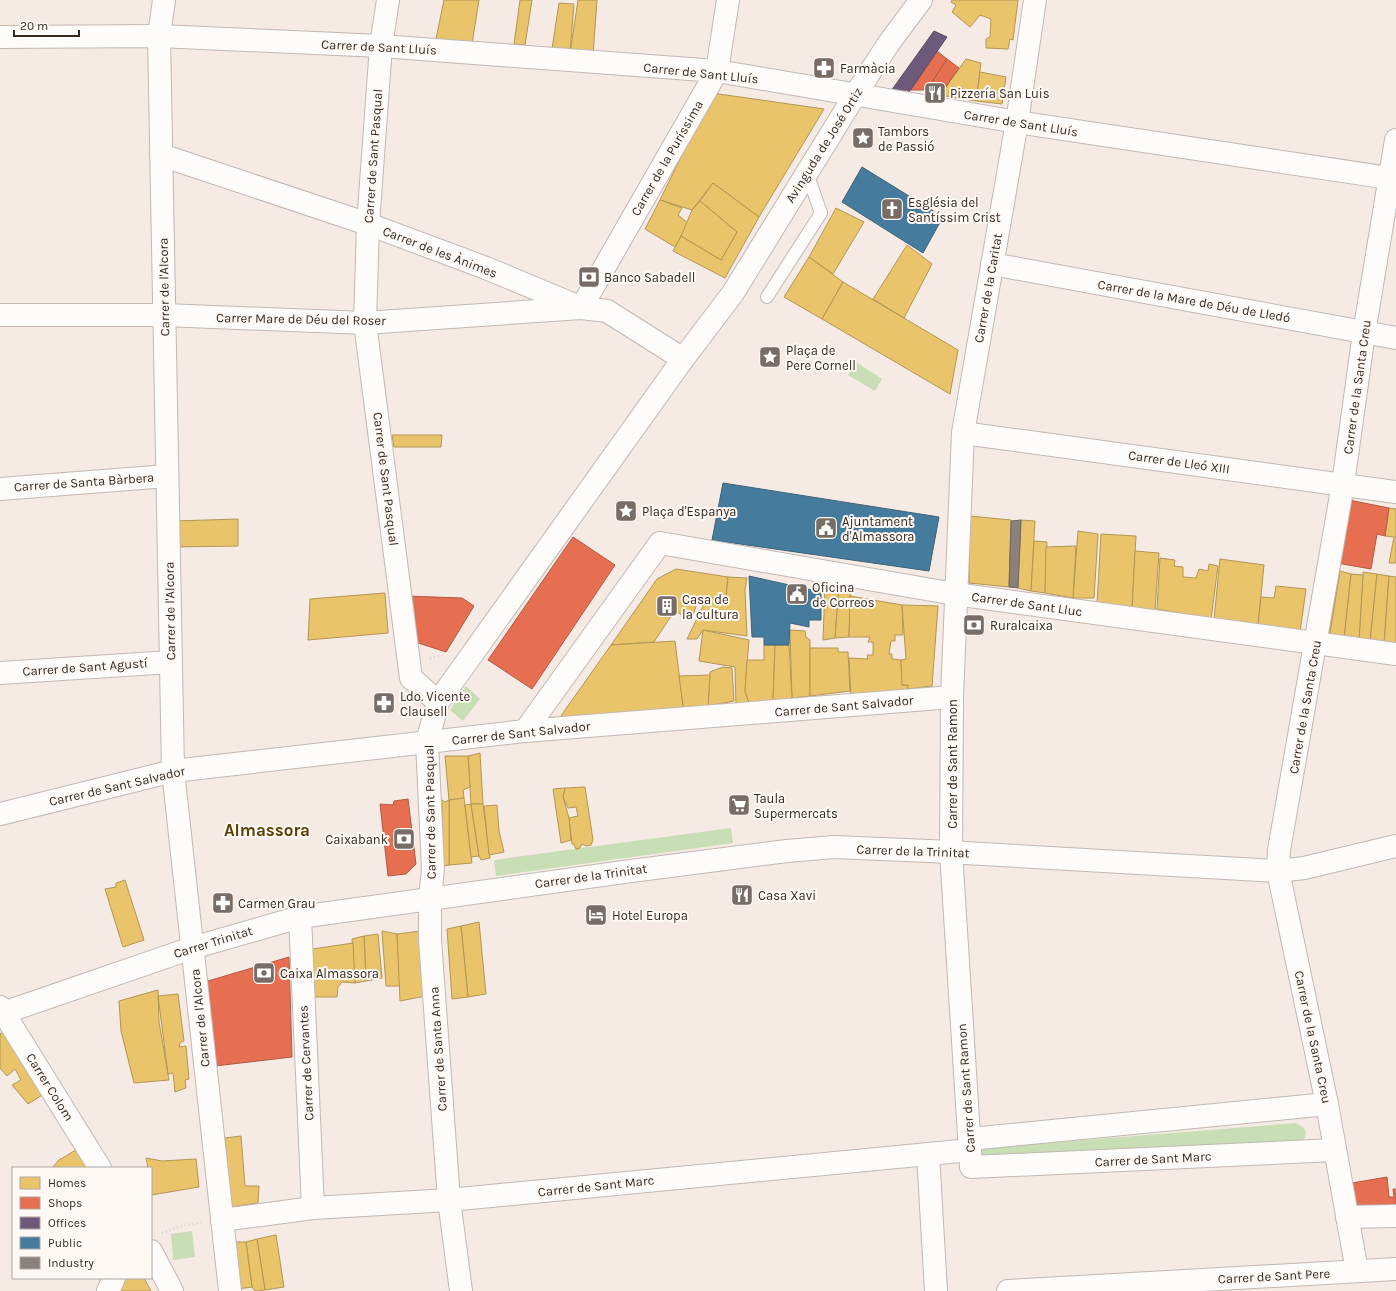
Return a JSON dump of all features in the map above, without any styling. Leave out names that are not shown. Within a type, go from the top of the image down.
[{"type":"street","name":"Carrer de l'Alcora","points":[[164,0],[159,36],[173,771],[230,1291]]},
{"type":"street","name":"Carrer de Sant Pasqual","points":[[388,0],[381,46],[368,224],[365,323],[412,678],[438,702],[427,742],[433,868],[430,898]]},
{"type":"street","name":"Carrer de la Puríssima","points":[[582,308],[717,72],[728,0]]},
{"type":"street","name":"Avinguda de José Ortiz","points":[[680,364],[733,293],[855,95],[889,43],[921,0]]},
{"type":"street","name":"Carrer de la Caritat","points":[[963,433],[1017,122],[1035,0]]},
{"type":"street","name":"Carrer de Sant Lluís","points":[[0,37],[159,36],[381,46],[717,72],[1017,122],[1393,179]]},
{"type":"street","name":"Carrer de la Santa Creu","points":[[1357,1271],[1327,1104],[1278,871],[1279,850],[1317,642],[1343,484],[1364,333],[1393,179],[1396,140]]},
{"type":"street","name":"Carrer de les Ànimes","points":[[161,155],[368,224],[486,268],[582,308]]},
{"type":"street","name":"Carrer de la Mare de Déu de Lledó","points":[[992,264],[1396,338]]},
{"type":"street","name":"Carrer Mare de Déu del Roser","points":[[0,315],[164,315],[365,323],[582,308],[607,311],[680,364]]},
{"type":"street","points":[[438,702],[680,364]]},
{"type":"street","name":"Carrer de Lleó XIII","points":[[963,433],[1396,492]]},
{"type":"street","name":"Carrer de Sant Ramon","points":[[963,433],[955,594],[952,697],[951,852],[970,1152]]},
{"type":"street","name":"Carrer de Santa Bàrbera","points":[[0,488],[167,476]]},
{"type":"street","name":"Carrer de Sant Lluc","points":[[620,599],[660,543],[955,594],[1317,642],[1396,654]]},
{"type":"street","points":[[526,731],[620,599]]},
{"type":"street","name":"Carrer de Sant Agustí","points":[[0,673],[171,662]]},
{"type":"street","name":"Carrer de Sant Salvador","points":[[0,814],[173,771],[526,731],[952,697]]},
{"type":"street","name":"Carrer de la Trinitat","points":[[430,898],[787,851],[834,847],[951,852],[1278,871],[1304,868],[1396,846]]},
{"type":"street","name":"Carrer Trinitat","points":[[1,1013],[192,948],[300,917],[430,898]]},
{"type":"street","name":"Carrer de Santa Anna","points":[[430,898],[430,940],[449,1200],[462,1291]]},
{"type":"street","name":"Carrer de Cervantes","points":[[300,917],[313,1208]]},
{"type":"street","name":"Carrer Colom","points":[[1,1013],[99,1167]]},
{"type":"street","name":"Carrer de Sant Marc","points":[[970,1152],[1327,1104]]},
{"type":"street","name":"Carrer de Sant Marc","points":[[222,1220],[313,1208],[449,1200],[928,1154],[970,1152],[1335,1150]]},
{"type":"street","points":[[928,1154],[936,1291]]},
{"type":"street","points":[[1347,1216],[1396,1216]]},
{"type":"street","points":[[156,1243],[172,1291]]},
{"type":"street","name":"Carrer de Sant Pere","points":[[1008,1291],[1144,1287],[1396,1269]]},
{"type":"street","points":[[108,1291],[114,1279]]},
{"type":"lane","points":[[767,297],[821,214],[807,173]]},
{"type":"lane","points":[[620,599],[622,586],[636,564]]},
{"type":"path","points":[[429,658],[452,654]]},
{"type":"path","points":[[156,1243],[164,1232],[185,1225],[222,1220]]},
{"type":"green space","points":[[856,362],[882,379],[875,391],[848,375]]},
{"type":"green space","points":[[466,686],[480,699],[463,721],[450,710]]},
{"type":"green space","points":[[731,828],[733,843],[496,876],[494,860]]},
{"type":"green space","points":[[1296,1123],[1304,1128],[1305,1133],[1305,1138],[1300,1144],[983,1157],[979,1154],[979,1151],[985,1148]]},
{"type":"green space","points":[[192,1231],[195,1257],[173,1260],[171,1234]]},
{"type":"building: Homes","points":[[444,0],[479,0],[472,44],[436,39]]},
{"type":"building: Homes","points":[[520,0],[532,0],[525,45],[514,44]]},
{"type":"building: Homes","points":[[578,0],[597,0],[593,55],[570,53]]},
{"type":"building: Homes","points":[[952,0],[1018,0],[1013,40],[1010,39],[1008,49],[986,48],[986,39],[990,37],[991,19],[980,15],[970,27],[952,12],[956,5],[951,2]]},
{"type":"building: Homes","points":[[559,3],[574,4],[570,53],[552,49]]},
{"type":"building: Homes","points":[[966,59],[981,63],[976,101],[940,95]]},
{"type":"building: Homes","points":[[980,72],[1006,77],[1002,104],[976,101]]},
{"type":"building: Homes","points":[[712,93],[824,109],[759,217],[713,183],[692,210],[660,200]]},
{"type":"building: Homes","points":[[713,183],[759,217],[725,278],[673,251],[681,236],[721,260],[737,232],[700,201]]},
{"type":"building: Homes","points":[[660,200],[682,208],[678,215],[688,223],[675,247],[645,229]]},
{"type":"building: Homes","points":[[700,201],[737,232],[721,260],[681,236],[692,210]]},
{"type":"building: Homes","points":[[836,208],[864,222],[833,274],[809,257]]},
{"type":"building: Homes","points":[[907,245],[932,264],[904,318],[873,299]]},
{"type":"building: Homes","points":[[809,257],[843,282],[822,319],[784,297]]},
{"type":"building: Homes","points":[[843,282],[958,350],[950,394],[822,319]]},
{"type":"building: Homes","points":[[392,435],[442,435],[441,447],[394,447]]},
{"type":"building: Homes","points":[[1389,508],[1396,509],[1396,563],[1389,563],[1394,537],[1385,536]]},
{"type":"building: Homes","points":[[969,516],[1011,520],[1009,587],[969,583]]},
{"type":"building: Homes","points":[[238,519],[238,546],[175,547],[174,521]]},
{"type":"building: Homes","points":[[1021,520],[1035,521],[1031,591],[1018,588]]},
{"type":"building: Homes","points":[[1078,531],[1098,534],[1094,598],[1073,598]]},
{"type":"building: Homes","points":[[1101,534],[1136,536],[1132,609],[1097,604]]},
{"type":"building: Homes","points":[[1034,541],[1047,542],[1045,593],[1031,591]]},
{"type":"building: Homes","points":[[1076,546],[1073,598],[1045,593],[1046,547]]},
{"type":"building: Homes","points":[[1135,551],[1159,553],[1155,611],[1132,609]]},
{"type":"building: Homes","points":[[1160,558],[1175,560],[1174,566],[1183,567],[1183,577],[1196,578],[1199,569],[1208,571],[1209,564],[1218,566],[1211,619],[1157,609]]},
{"type":"building: Homes","points":[[1220,559],[1264,565],[1258,625],[1214,619]]},
{"type":"building: Homes","name":"Casa de la cultura","points":[[676,569],[728,577],[726,598],[699,598],[693,615],[688,620],[675,610],[654,642],[611,645],[657,579]]},
{"type":"building: Homes","points":[[1332,570],[1340,571],[1329,639],[1321,639]]},
{"type":"building: Homes","points":[[1340,571],[1351,574],[1344,639],[1329,639]]},
{"type":"building: Homes","points":[[1363,572],[1377,574],[1370,642],[1359,640]]},
{"type":"building: Homes","points":[[1351,574],[1363,575],[1359,640],[1344,639]]},
{"type":"building: Homes","points":[[1377,574],[1389,576],[1384,644],[1370,642]]},
{"type":"building: Homes","points":[[1389,576],[1396,577],[1396,645],[1384,644]]},
{"type":"building: Homes","points":[[728,577],[747,578],[745,590],[747,636],[703,630],[697,639],[687,639],[707,598],[726,598]]},
{"type":"building: Homes","points":[[825,586],[839,586],[835,638],[823,640]]},
{"type":"building: Homes","points":[[839,586],[851,587],[849,637],[835,638]]},
{"type":"building: Homes","points":[[1276,586],[1306,589],[1300,632],[1258,625],[1261,597],[1274,598]]},
{"type":"building: Homes","points":[[385,593],[388,633],[308,640],[310,599]]},
{"type":"building: Homes","points":[[850,596],[902,605],[903,635],[895,635],[895,641],[891,641],[889,654],[892,654],[892,659],[901,660],[902,685],[908,685],[908,689],[851,698],[849,658],[868,659],[867,655],[873,655],[873,642],[868,642],[870,637],[849,637]]},
{"type":"building: Homes","points":[[902,605],[938,606],[932,686],[908,689],[908,685],[902,685],[901,660],[906,659]]},
{"type":"building: Homes","points":[[703,630],[749,640],[745,691],[749,703],[736,706],[735,667],[699,661]]},
{"type":"building: Homes","points":[[790,630],[805,631],[806,637],[810,640],[810,696],[792,698]]},
{"type":"building: Homes","points":[[675,641],[684,713],[558,720],[611,645]]},
{"type":"building: Homes","points":[[764,645],[775,645],[773,702],[749,703],[745,691],[747,660],[764,660]]},
{"type":"building: Homes","points":[[775,645],[789,645],[792,698],[773,702]]},
{"type":"building: Homes","points":[[810,648],[838,648],[838,652],[848,652],[850,691],[810,696]]},
{"type":"building: Homes","points":[[723,667],[732,668],[734,701],[708,706],[710,672]]},
{"type":"building: Homes","points":[[710,675],[708,706],[684,713],[679,676]]},
{"type":"building: Homes","points":[[480,753],[483,804],[471,804],[468,756]]},
{"type":"building: Homes","points":[[445,756],[468,756],[470,787],[463,790],[464,798],[449,800]]},
{"type":"building: Homes","points":[[585,787],[593,840],[591,845],[586,846],[582,844],[580,848],[576,849],[574,844],[572,844],[569,818],[578,816],[576,807],[568,808],[563,797],[565,788]]},
{"type":"building: Homes","points":[[565,788],[563,797],[569,818],[571,840],[561,843],[553,789]]},
{"type":"building: Homes","points":[[464,798],[472,863],[449,865],[449,800]]},
{"type":"building: Homes","points":[[442,800],[445,802],[449,800],[449,865],[442,866]]},
{"type":"building: Homes","points":[[471,804],[479,856],[471,857],[465,805]]},
{"type":"building: Homes","points":[[471,804],[483,804],[490,858],[481,860],[479,856]]},
{"type":"building: Homes","points":[[497,805],[499,831],[504,852],[489,855],[484,806]]},
{"type":"building: Homes","points":[[125,880],[144,940],[123,947],[105,889],[116,887],[116,883]]},
{"type":"building: Homes","points":[[479,922],[486,994],[468,997],[461,926]]},
{"type":"building: Homes","points":[[461,926],[468,997],[452,999],[447,929]]},
{"type":"building: Homes","points":[[382,931],[397,934],[400,986],[386,986]]},
{"type":"building: Homes","points":[[421,931],[426,996],[400,1001],[397,934]]},
{"type":"building: Homes","points":[[378,934],[382,978],[366,981],[364,936]]},
{"type":"building: Homes","points":[[364,936],[366,981],[355,983],[352,939]]},
{"type":"building: Homes","points":[[353,943],[355,983],[342,982],[338,987],[337,997],[309,997],[306,950]]},
{"type":"building: Homes","points":[[158,990],[159,1022],[169,1080],[134,1083],[121,1031],[119,1001]]},
{"type":"building: Homes","points":[[178,994],[184,1041],[180,1043],[179,1047],[186,1046],[189,1079],[185,1080],[186,1088],[175,1092],[173,1073],[168,1074],[158,996]]},
{"type":"building: Homes","points":[[7,1029],[47,1092],[28,1104],[12,1085],[21,1080],[15,1069],[7,1076],[0,1068],[0,1034]]},
{"type":"building: Homes","points":[[241,1136],[245,1186],[259,1186],[258,1203],[231,1207],[225,1138]]},
{"type":"building: Homes","points":[[81,1147],[93,1167],[53,1167],[59,1160]]},
{"type":"building: Homes","points":[[146,1158],[162,1161],[196,1159],[199,1187],[152,1195],[152,1167],[148,1167]]},
{"type":"building: Homes","points":[[276,1235],[284,1287],[265,1290],[257,1239]]},
{"type":"building: Homes","points":[[257,1239],[265,1290],[255,1291],[252,1287],[246,1242]]},
{"type":"building: Homes","points":[[233,1242],[246,1242],[252,1287],[238,1289]]},
{"type":"building: Homes","points":[[120,1279],[145,1279],[151,1291],[115,1291]]},
{"type":"building: Shops","points":[[937,51],[947,59],[927,90],[911,90]]},
{"type":"building: Shops","points":[[947,59],[959,68],[940,95],[927,90]]},
{"type":"building: Shops","points":[[1344,499],[1389,508],[1385,536],[1377,534],[1371,569],[1337,563]]},
{"type":"building: Shops","points":[[573,537],[615,565],[532,689],[488,660]]},
{"type":"building: Shops","points":[[406,596],[462,598],[474,606],[446,652],[412,641]]},
{"type":"building: Shops","points":[[408,799],[416,864],[406,874],[388,876],[380,804],[393,805],[394,801]]},
{"type":"building: Shops","points":[[289,957],[292,1057],[215,1066],[206,986],[208,981]]},
{"type":"building: Shops","points":[[1387,1177],[1389,1197],[1394,1197],[1393,1189],[1396,1189],[1396,1215],[1348,1213],[1346,1184]]},
{"type":"building: Offices","points":[[934,31],[947,37],[909,92],[906,89],[905,95],[891,91]]},
{"type":"building: Public","name":"Església del Santíssim Crist","points":[[862,167],[943,217],[923,253],[842,202]]},
{"type":"building: Public","name":"Ajuntament d'Almassora","points":[[723,483],[939,517],[929,571],[712,540]]},
{"type":"building: Public","points":[[749,576],[821,592],[821,620],[809,620],[809,627],[790,623],[789,645],[764,645],[764,637],[752,637]]},
{"type":"building: Industry","points":[[1021,520],[1018,588],[1009,587],[1011,521]]},
{"type":"place","name":"Farmàcia","points":[[824,68]]},
{"type":"place","name":"Pizzería San Luis","points":[[935,93]]},
{"type":"place","name":"Tambors de Passió","points":[[863,138]]},
{"type":"place","name":"Església del Santíssim Crist","points":[[892,209]]},
{"type":"place","name":"Banco Sabadell","points":[[589,277]]},
{"type":"place","name":"Plaça de Pere Cornell","points":[[770,357]]},
{"type":"place","name":"Plaça d'Espanya","points":[[626,511]]},
{"type":"place","name":"Ajuntament d'Almassora","points":[[826,528]]},
{"type":"place","name":"Oficina de Correos","points":[[797,594]]},
{"type":"place","name":"Casa de la cultura","points":[[667,606]]},
{"type":"place","name":"Ruralcaixa","points":[[974,625]]},
{"type":"place","name":"Ldo. Vicente Clausell","points":[[384,703]]},
{"type":"place","name":"Taula Supermercats","points":[[739,805]]},
{"type":"place","name":"Caixabank","points":[[404,839]]},
{"type":"place","name":"Casa Xavi","points":[[742,895]]},
{"type":"place","name":"Carmen Grau","points":[[223,903]]},
{"type":"place","name":"Hotel Europa","points":[[596,915]]},
{"type":"place","name":"Caixa Almassora","points":[[264,973]]},
{"type":"district","name":"Almassora","points":[[267,830]]}]
